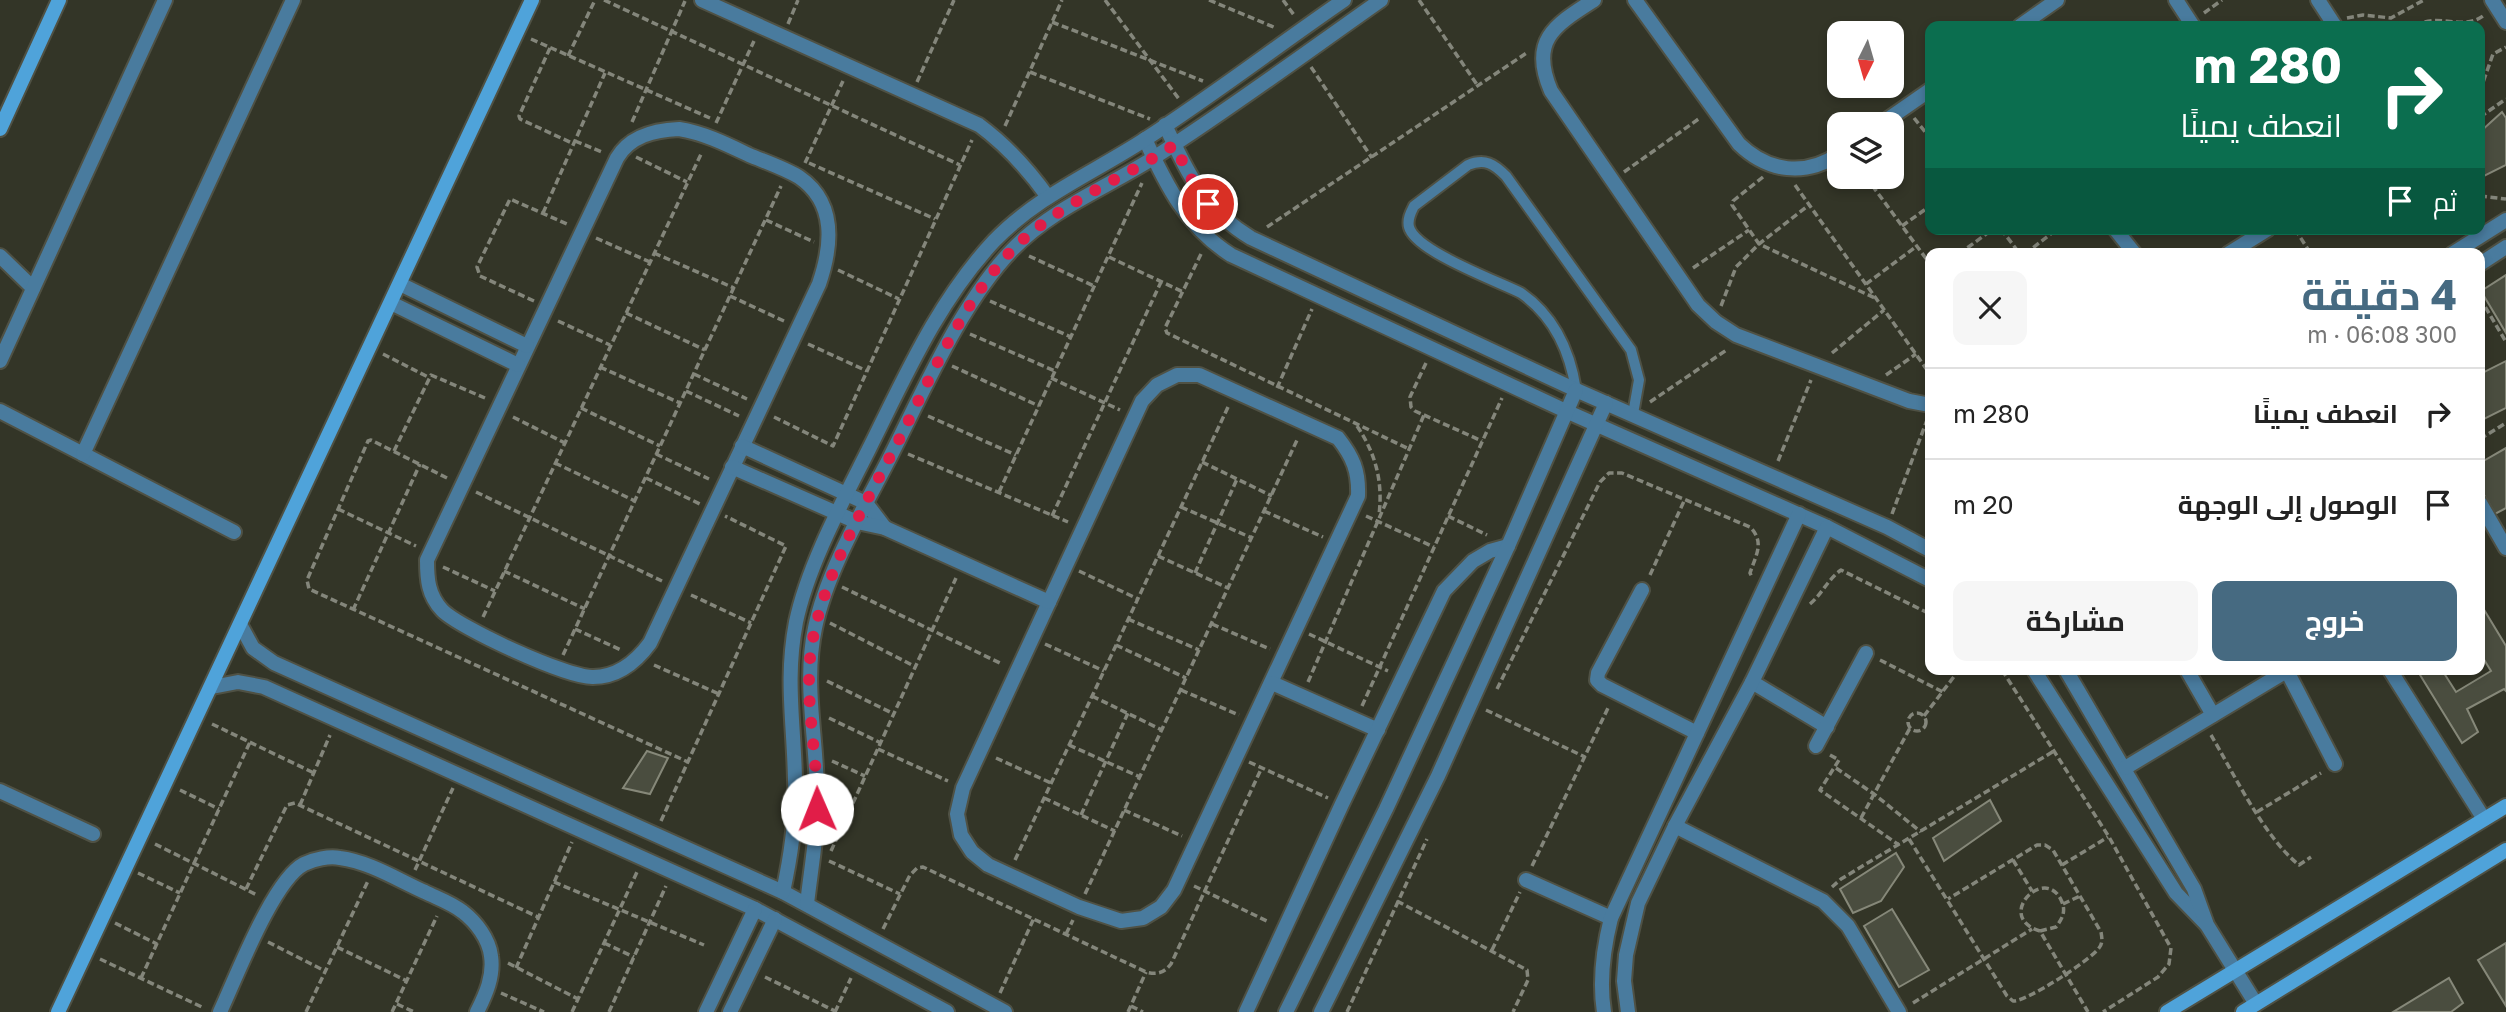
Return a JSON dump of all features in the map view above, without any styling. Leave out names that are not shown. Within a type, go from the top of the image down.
[{"type":"street","points":[[0,129],[59,0]]},
{"type":"street","points":[[0,361],[165,0]]},
{"type":"street","points":[[83,454],[293,0]]},
{"type":"street","points":[[58,1012],[532,0]]},
{"type":"street","points":[[702,0],[979,125],[999,139],[1048,197]]},
{"type":"street","points":[[783,892],[792,850],[795,816],[796,781],[789,681],[791,649],[807,586],[846,494],[911,364],[952,292],[995,241],[1019,218],[1048,197],[1145,139],[1344,0]]},
{"type":"street","points":[[807,904],[817,823],[810,672],[818,617],[866,503],[977,295],[1013,249],[1050,218],[1174,145],[1381,0]]},
{"type":"street","points":[[1594,0],[1555,26],[1542,57],[1544,74],[1551,91],[1698,305],[1716,322],[1736,335],[1909,401],[1925,404]]},
{"type":"street","points":[[1635,0],[1744,149],[1762,162],[1780,168],[1800,170],[1827,160]]},
{"type":"street","points":[[2027,21],[2057,0]]},
{"type":"street","points":[[2176,0],[2190,21]]},
{"type":"street","points":[[2318,0],[2331,21]]},
{"type":"street","points":[[2494,3],[2506,22]]},
{"type":"street","points":[[1899,112],[1925,94]]},
{"type":"street","points":[[1165,125],[1194,184],[1208,204],[1251,238],[1576,390],[1887,527],[1925,547]]},
{"type":"street","points":[[671,129],[694,131],[793,175],[818,196],[825,208],[829,222],[829,249],[826,265],[796,333],[650,643],[639,658],[610,675],[576,676],[556,670],[476,631],[443,611],[432,597],[427,578],[429,556],[544,310],[624,150],[648,134],[671,129]]},
{"type":"street","points":[[1145,139],[1184,213],[1208,239],[1241,260],[1568,412],[1799,514],[1925,576]]},
{"type":"street","points":[[2485,229],[2506,220]]},
{"type":"street","points":[[2238,248],[2258,235]]},
{"type":"street","points":[[1241,260],[1251,238]]},
{"type":"street","points":[[2485,261],[2506,247]]},
{"type":"street","points":[[0,256],[33,288]]},
{"type":"street","points":[[400,284],[527,346]]},
{"type":"street","points":[[391,303],[518,365]]},
{"type":"street","points":[[1177,375],[1199,375],[1236,391],[1338,438],[1351,455],[1359,475],[1358,496],[1180,879],[1161,907],[1143,918],[1121,921],[1079,907],[988,865],[972,852],[961,835],[957,814],[963,788],[1142,401],[1157,384],[1177,375]]},
{"type":"street","points":[[1286,1012],[1386,809],[1508,546],[1576,390]]},
{"type":"street","points":[[1321,1012],[1438,776],[1606,403]]},
{"type":"street","points":[[0,411],[234,532]]},
{"type":"street","points":[[742,446],[866,503],[885,528]]},
{"type":"street","points":[[732,467],[857,522],[885,528],[1049,602]]},
{"type":"street","points":[[2485,511],[2504,541]]},
{"type":"street","points":[[1604,1012],[1601,969],[1611,918],[1799,514]]},
{"type":"street","points":[[1628,1012],[1624,981],[1630,928],[1638,903],[1675,826],[1752,682],[1827,527]]},
{"type":"street","points":[[1246,1012],[1444,591],[1473,561],[1490,551],[1508,546]]},
{"type":"street","points":[[1642,582],[1597,680],[1615,692],[1697,733]]},
{"type":"street","points":[[241,626],[253,648],[274,663],[783,892],[999,1009]]},
{"type":"street","points":[[1816,746],[1866,653]]},
{"type":"street","points":[[2037,675],[2176,893],[2207,925]]},
{"type":"street","points":[[2069,675],[2194,889],[2207,925],[2235,970],[2249,1008],[2506,850]]},
{"type":"street","points":[[2189,675],[2208,718]]},
{"type":"street","points":[[2125,768],[2280,675]]},
{"type":"street","points":[[2289,675],[2335,764]]},
{"type":"street","points":[[2393,675],[2484,819]]},
{"type":"street","points":[[212,687],[238,682],[251,683],[337,720],[755,909],[947,1012]]},
{"type":"street","points":[[1752,682],[1827,727]]},
{"type":"street","points":[[1272,683],[1378,730]]},
{"type":"street","points":[[0,791],[93,834]]},
{"type":"street","points":[[2167,1012],[2506,806]]},
{"type":"street","points":[[1675,826],[1823,901],[1848,926],[1904,1009]]},
{"type":"street","points":[[677,873],[692,852]]},
{"type":"street","points":[[220,1012],[271,903],[289,875],[304,864],[339,858],[373,868],[444,901],[461,910],[474,922],[491,954],[489,987],[477,1012]]},
{"type":"street","points":[[1525,880],[1611,918]]},
{"type":"street","points":[[706,1012],[755,909]]},
{"type":"street","points":[[730,1012],[775,919]]},
{"type":"street","points":[[855,962],[865,938]]},
{"type":"lane","points":[[1576,390],[1571,364],[1561,339],[1532,300],[1428,249],[1409,226],[1414,206],[1468,164],[1486,161],[1506,176],[1631,349],[1639,380],[1633,414]]},
{"type":"path","points":[[568,56],[595,0]]},
{"type":"path","points":[[604,0],[960,165]]},
{"type":"path","points":[[624,150],[633,120],[686,0]]},
{"type":"path","points":[[782,36],[798,0]]},
{"type":"path","points":[[912,93],[954,0]]},
{"type":"path","points":[[1105,0],[1187,109]]},
{"type":"path","points":[[1209,0],[1294,35]]},
{"type":"path","points":[[1419,0],[1478,86]]},
{"type":"path","points":[[2342,21],[2363,15],[2391,18],[2424,0]]},
{"type":"path","points":[[999,139],[1060,1]]},
{"type":"path","points":[[2475,21],[2494,3]]},
{"type":"path","points":[[2428,21],[2446,21]]},
{"type":"path","points":[[1052,22],[1218,87]]},
{"type":"path","points":[[476,631],[761,27]]},
{"type":"path","points":[[1251,238],[1547,40]]},
{"type":"path","points":[[2485,77],[2493,54],[2506,47]]},
{"type":"path","points":[[550,48],[520,119],[575,142],[624,150],[687,182]]},
{"type":"path","points":[[1303,55],[1372,158]]},
{"type":"path","points":[[556,670],[766,220],[832,105],[850,65]]},
{"type":"path","points":[[1029,71],[1165,125]]},
{"type":"path","points":[[543,213],[605,73]]},
{"type":"path","points":[[2485,114],[2506,99]]},
{"type":"path","points":[[1906,107],[1925,132]]},
{"type":"path","points":[[1612,180],[1713,109]]},
{"type":"path","points":[[694,374],[758,412],[833,446],[979,125]]},
{"type":"path","points":[[999,492],[1154,158]]},
{"type":"path","points":[[1877,299],[1759,244],[1732,205],[1733,201],[1780,168],[1809,205],[1877,299],[1925,367]]},
{"type":"path","points":[[1875,189],[1925,257]]},
{"type":"path","points":[[2485,197],[2506,200]]},
{"type":"path","points":[[610,345],[480,276],[477,271],[508,200],[512,199],[650,262]]},
{"type":"path","points":[[1716,322],[1736,267],[1759,244],[1809,205]]},
{"type":"path","points":[[1902,226],[1925,210]]},
{"type":"path","points":[[766,220],[829,249]]},
{"type":"path","points":[[1679,278],[1749,230]]},
{"type":"path","points":[[1967,248],[1985,235]]},
{"type":"path","points":[[2031,248],[2049,235]]},
{"type":"path","points":[[1208,239],[1166,328],[1167,333],[1409,449]]},
{"type":"path","points":[[1866,284],[1917,246]]},
{"type":"path","points":[[1013,249],[1094,286]]},
{"type":"path","points":[[654,253],[734,288]]},
{"type":"path","points":[[1108,256],[1182,292]]},
{"type":"path","points":[[826,265],[899,299]]},
{"type":"path","points":[[1052,516],[1161,282]]},
{"type":"path","points":[[977,295],[1071,337]]},
{"type":"path","points":[[1269,406],[1319,295]]},
{"type":"path","points":[[730,296],[867,371]]},
{"type":"path","points":[[2485,306],[2506,342]]},
{"type":"path","points":[[626,313],[705,350]]},
{"type":"path","points":[[958,328],[1055,371]]},
{"type":"path","points":[[1633,414],[1728,349],[1736,335]]},
{"type":"path","points":[[370,348],[428,377]]},
{"type":"path","points":[[1433,348],[1409,402],[1415,411],[1482,441]]},
{"type":"path","points":[[1871,387],[1916,354]]},
{"type":"path","points":[[940,360],[1039,406]]},
{"type":"path","points":[[600,367],[680,403]]},
{"type":"path","points":[[394,451],[428,377],[436,374],[565,443]]},
{"type":"path","points":[[1051,378],[1135,417]]},
{"type":"path","points":[[1355,720],[1509,383]]},
{"type":"path","points":[[686,391],[758,412]]},
{"type":"path","points":[[1008,874],[1236,391]]},
{"type":"path","points":[[581,408],[660,446]]},
{"type":"path","points":[[914,410],[1016,455]]},
{"type":"path","points":[[1301,696],[1424,415]]},
{"type":"path","points":[[2485,436],[2506,422]]},
{"type":"path","points":[[1066,934],[1306,423]]},
{"type":"path","points":[[1887,527],[1925,424]]},
{"type":"path","points":[[895,448],[1083,528]]},
{"type":"path","points":[[656,454],[723,486]]},
{"type":"path","points":[[1202,462],[1272,496]]},
{"type":"path","points":[[555,463],[635,501]]},
{"type":"path","points":[[353,610],[420,464]]},
{"type":"path","points":[[1493,698],[1600,482],[1609,473],[1622,473],[1750,527],[1758,535],[1759,546],[1751,573],[1754,584],[1764,590]]},
{"type":"path","points":[[646,478],[786,545],[654,836]]},
{"type":"path","points":[[1195,573],[1237,479]]},
{"type":"path","points":[[461,485],[751,623]]},
{"type":"path","points":[[1642,582],[1651,575],[1685,499]]},
{"type":"path","points":[[1181,507],[1252,538]]},
{"type":"path","points":[[338,509],[495,591]]},
{"type":"path","points":[[1353,510],[1434,547]]},
{"type":"path","points":[[1264,511],[1337,544]]},
{"type":"path","points":[[1448,516],[1508,546]]},
{"type":"path","points":[[1157,556],[1228,588]]},
{"type":"path","points":[[900,894],[827,860],[963,564]]},
{"type":"path","points":[[1066,565],[1138,599]]},
{"type":"path","points":[[1791,603],[1807,606],[1841,570],[1925,612]]},
{"type":"path","points":[[504,571],[585,609]]},
{"type":"path","points":[[831,582],[1017,671]]},
{"type":"path","points":[[818,617],[916,667]]},
{"type":"path","points":[[1128,619],[1199,650]]},
{"type":"path","points":[[1212,624],[1285,656]]},
{"type":"path","points":[[1298,628],[1402,678]]},
{"type":"path","points":[[1032,638],[1104,671]]},
{"type":"path","points":[[1116,645],[1186,678]]},
{"type":"path","points":[[1866,653],[1943,692]]},
{"type":"path","points":[[810,672],[894,714]]},
{"type":"path","points":[[1924,716],[1955,675]]},
{"type":"path","points":[[2005,675],[2109,837],[2171,948],[2169,964],[2158,977],[2103,1012]]},
{"type":"path","points":[[1181,690],[1254,721]]},
{"type":"path","points":[[1492,950],[1615,692]]},
{"type":"path","points":[[1092,696],[1162,730]]},
{"type":"path","points":[[1471,702],[1585,757]]},
{"type":"path","points":[[811,709],[881,743]]},
{"type":"path","points":[[1481,722],[1487,710]]},
{"type":"path","points":[[1081,815],[1128,713]]},
{"type":"path","points":[[1861,818],[1910,728],[1908,722],[1914,714],[1924,716]]},
{"type":"path","points":[[1910,728],[1919,731],[1923,729],[1926,720],[1924,716]]},
{"type":"path","points":[[198,717],[314,773]]},
{"type":"path","points":[[2208,718],[2257,812],[2288,856],[2299,865],[2311,857]]},
{"type":"path","points":[[300,805],[337,720]]},
{"type":"path","points":[[141,978],[250,742]]},
{"type":"path","points":[[1069,745],[1140,777]]},
{"type":"path","points":[[1816,746],[1839,760],[1820,790],[1899,845]]},
{"type":"path","points":[[878,749],[963,788]]},
{"type":"path","points":[[980,751],[1051,783]]},
{"type":"path","points":[[1823,901],[1841,879],[2054,751]]},
{"type":"path","points":[[815,754],[865,776]]},
{"type":"path","points":[[1238,756],[1342,804]]},
{"type":"path","points":[[2257,812],[2335,764]]},
{"type":"path","points":[[1835,767],[1921,832]]},
{"type":"path","points":[[409,885],[459,775]]},
{"type":"path","points":[[167,783],[219,809]]},
{"type":"path","points":[[1044,798],[1115,831]]},
{"type":"path","points":[[1125,810],[1197,843]]},
{"type":"path","points":[[516,968],[579,828]]},
{"type":"path","points":[[1347,1012],[1432,830]]},
{"type":"path","points":[[2062,865],[2109,837]]},
{"type":"path","points":[[141,838],[271,903]]},
{"type":"path","points":[[1909,839],[2007,996],[2013,1001],[2025,999],[2066,974],[2098,951],[2102,941],[2101,932],[2062,865],[2053,850],[2045,845],[2037,845],[1948,899]]},
{"type":"path","points":[[572,1012],[643,857]]},
{"type":"path","points":[[2013,860],[2032,891]]},
{"type":"path","points":[[128,867],[180,893]]},
{"type":"path","points":[[306,1012],[373,868]]},
{"type":"path","points":[[609,1012],[649,922],[677,873]]},
{"type":"path","points":[[1180,879],[1284,929]]},
{"type":"path","points":[[554,882],[704,945]]},
{"type":"path","points":[[2042,888],[2051,890],[2059,896],[2063,904],[2061,921],[2048,930],[2032,929],[2025,923],[2022,905],[2025,897],[2032,891],[2042,888]]},
{"type":"path","points":[[1380,892],[1527,970],[1528,980],[1513,1012]]},
{"type":"path","points":[[2063,904],[2080,896]]},
{"type":"path","points":[[392,1012],[444,901]]},
{"type":"path","points":[[104,918],[157,944]]},
{"type":"path","points":[[999,1009],[1034,918]]},
{"type":"path","points":[[1904,1009],[2032,929]]},
{"type":"path","points":[[2040,931],[2088,1012]]},
{"type":"path","points":[[256,936],[325,971]]},
{"type":"path","points":[[604,943],[634,957]]},
{"type":"path","points":[[337,947],[407,981]]},
{"type":"path","points":[[87,953],[212,1012]]},
{"type":"path","points":[[491,954],[578,999]]},
{"type":"path","points":[[750,970],[835,1012],[855,962]]},
{"type":"path","points":[[1128,1012],[1146,972]]},
{"type":"path","points":[[489,987],[544,1012]]},
{"type":"path","points":[[396,1003],[414,1012]]},
{"type":"path","points":[[1131,1006],[1143,1012]]},
{"type":"building","points":[[2502,112],[2506,118],[2506,165],[2485,176],[2485,127]]},
{"type":"building","points":[[2506,275],[2506,333],[2485,298],[2485,288]]},
{"type":"building","points":[[2506,361],[2506,408],[2485,418],[2485,372]]},
{"type":"building","points":[[2506,448],[2506,508],[2495,514],[2485,497],[2485,460]]},
{"type":"building","points":[[2485,611],[2506,646],[2506,691],[2504,689],[2467,709],[2478,732],[2462,743],[2420,675],[2445,675],[2456,692],[2491,671],[2485,661]]},
{"type":"building","points":[[647,751],[668,758],[650,794],[623,788]]},
{"type":"building","points":[[1990,800],[2001,821],[1944,861],[1933,838]]},
{"type":"building","points":[[1896,853],[1904,867],[1881,901],[1853,913],[1840,889]]},
{"type":"building","points":[[1892,909],[1929,970],[1899,987],[1864,926]]},
{"type":"building","points":[[2506,943],[2506,1006],[2478,960]]},
{"type":"building","points":[[2449,978],[2463,1003],[2451,1012],[2393,1012]]},
{"type":"route","points":[[817,809],[809,681],[815,626],[823,599],[859,517],[940,360],[977,295],[1013,249],[1050,218],[1174,145],[1194,184],[1208,204]]}]
